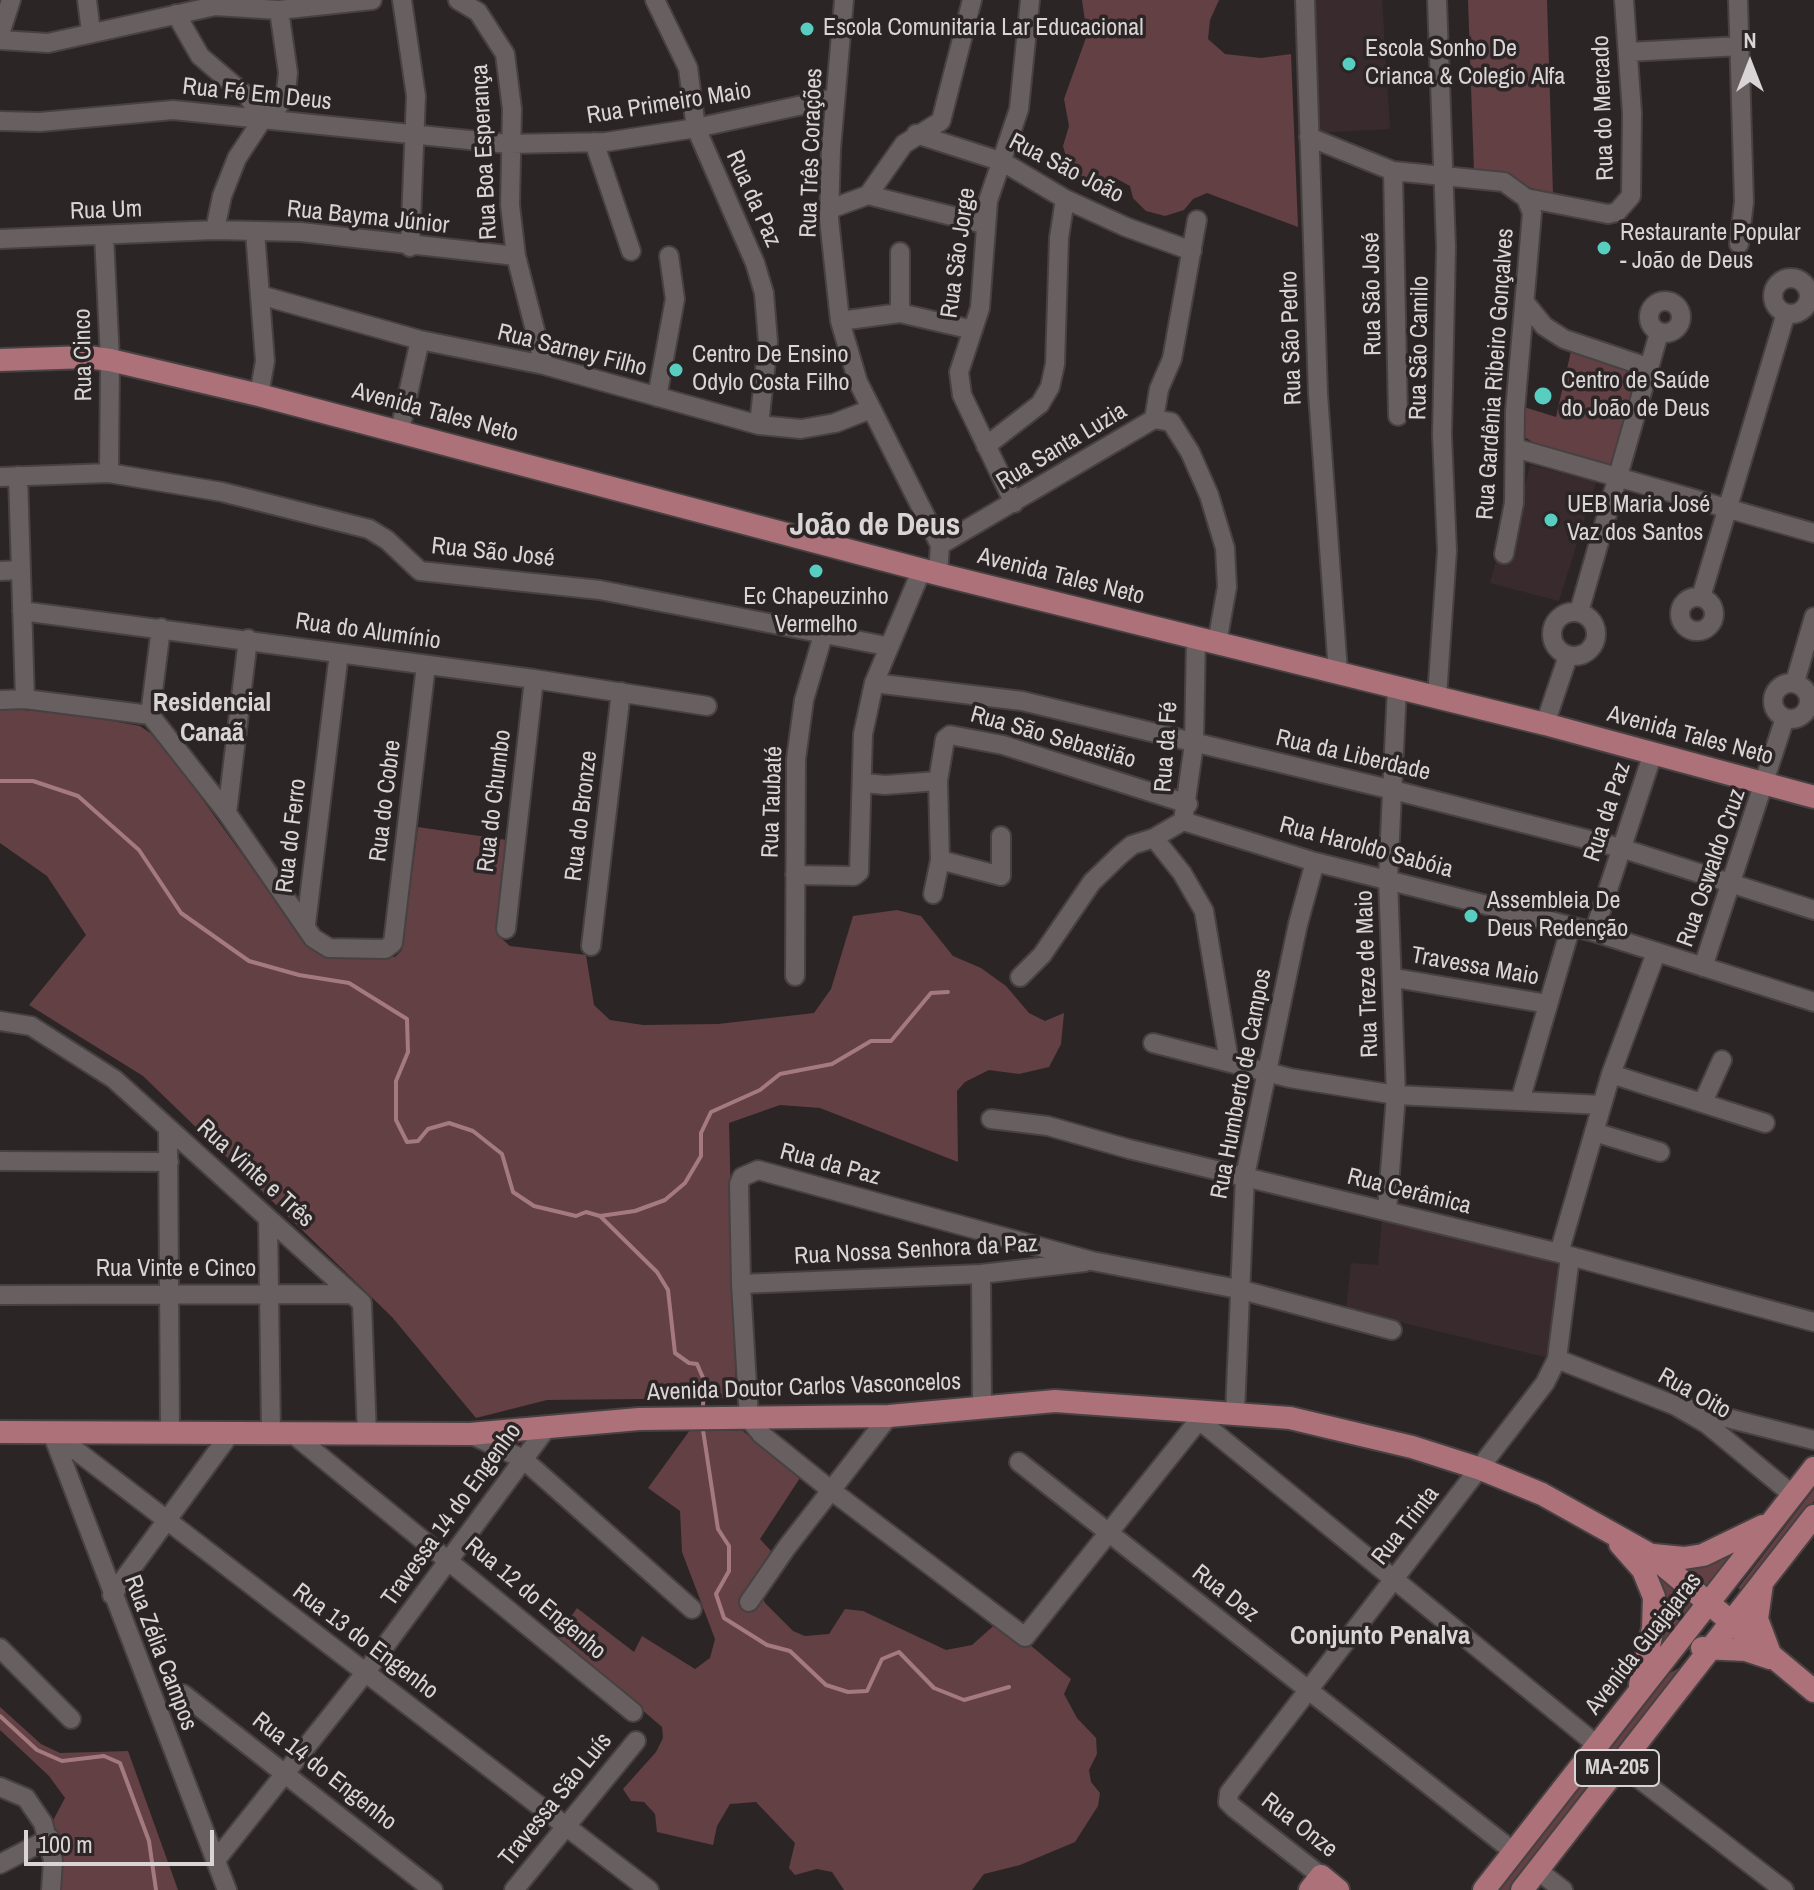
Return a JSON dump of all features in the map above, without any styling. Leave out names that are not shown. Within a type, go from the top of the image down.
[{"type":"main road","name":"Avenida Tales Neto","points":[[0,360],[88,357],[259,395],[930,572],[1545,724],[1814,797]]},
{"type":"main road","name":"Avenida Doutor Carlos Vasconcelos","points":[[0,1432],[470,1434],[639,1419],[889,1416],[1074,1401],[1199,1415],[1235,1413],[1351,1430],[1481,1469],[1592,1520],[1651,1555],[1814,1691]]},
{"type":"main road","name":"Avenida Guajajaras","points":[[1484,1890],[1814,1468]]},
{"type":"main road","name":"MA-205","points":[[1522,1890],[1814,1516]]},
{"type":"main road","name":"Avenida Doutor Carlos Vasconcelos","points":[[1592,1520],[1633,1557],[1643,1570],[1654,1597],[1653,1628],[1638,1693]]},
{"type":"main road","points":[[1651,1555],[1684,1558],[1703,1555],[1772,1521]]},
{"type":"main road","points":[[1762,1583],[1757,1609],[1759,1630],[1774,1659]]},
{"type":"main road","points":[[1669,1654],[1712,1647],[1746,1650],[1774,1659]]},
{"type":"street","points":[[0,34],[11,0]]},
{"type":"street","points":[[87,0],[91,32]]},
{"type":"street","points":[[0,40],[48,43],[215,3],[279,10],[372,0]]},
{"type":"street","points":[[402,0],[416,96],[410,247]]},
{"type":"street","name":"Rua Boa Esperança","points":[[458,0],[478,12],[505,54],[512,109],[509,144],[516,256],[544,365]]},
{"type":"street","name":"Rua da Paz","points":[[655,0],[688,68],[696,128],[755,263],[764,293],[768,342],[759,425]]},
{"type":"street","name":"Rua Três Corações","points":[[844,0],[835,98],[830,209],[840,321],[849,359],[871,409],[940,545]]},
{"type":"street","points":[[868,195],[897,152],[916,134],[936,127],[941,121],[972,0]]},
{"type":"street","name":"Rua São Jorge","points":[[1014,503],[959,383],[983,286],[984,224],[993,183],[1003,162],[1019,109],[1030,0]]},
{"type":"street","name":"Rua São Pedro","points":[[1305,0],[1318,394],[1338,672]]},
{"type":"street","name":"Rua São Camilo","points":[[1437,0],[1441,178],[1446,247],[1442,435],[1447,551],[1437,697]]},
{"type":"street","name":"Rua do Mercado","points":[[1526,198],[1597,214],[1617,212],[1631,196],[1624,0]]},
{"type":"street","points":[[1738,0],[1744,202],[1739,244]]},
{"type":"street","points":[[215,230],[229,174],[262,120],[278,107],[288,82],[279,10]]},
{"type":"street","points":[[176,14],[189,32],[194,48],[249,98],[262,120]]},
{"type":"street","points":[[1628,52],[1740,46]]},
{"type":"street","name":"Rua Primeiro Maio","points":[[509,144],[594,142],[696,128],[835,98]]},
{"type":"street","name":"Rua Fé Em Deus","points":[[0,121],[40,122],[173,110],[213,112],[415,137],[509,144]]},
{"type":"street","name":"Rua São João","points":[[916,134],[1003,162],[1065,199],[1126,227],[1192,251]]},
{"type":"street","points":[[1309,137],[1393,171],[1504,182],[1526,198]]},
{"type":"street","points":[[594,142],[631,251]]},
{"type":"street","name":"Rua São José","points":[[1393,171],[1398,416]]},
{"type":"street","points":[[830,209],[868,195],[984,224]]},
{"type":"street","name":"Rua Gardênia Ribeiro Gonçalves","points":[[1504,554],[1514,503],[1515,448],[1527,305],[1532,213],[1526,198]]},
{"type":"street","points":[[986,446],[1040,404],[1050,387],[1055,364],[1059,238],[1065,199]]},
{"type":"street","name":"Rua Santa Luzia","points":[[940,545],[1154,419],[1159,389],[1172,359],[1197,220]]},
{"type":"street","name":"Rua Bayma Júnior","points":[[215,230],[301,232],[410,247],[516,256]]},
{"type":"street","name":"Rua Um","points":[[0,239],[215,230]]},
{"type":"street","points":[[255,232],[265,361],[259,395]]},
{"type":"street","name":"Rua Cinco","points":[[104,235],[110,360],[109,473]]},
{"type":"street","points":[[900,252],[900,313]]},
{"type":"street","points":[[657,397],[675,299],[669,256]]},
{"type":"street","name":"Rua Sarney Filho","points":[[260,295],[420,340],[544,365],[759,425],[801,429],[835,423],[871,409]]},
{"type":"street","points":[[1527,305],[1551,333]]},
{"type":"street","points":[[840,321],[900,313],[973,330]]},
{"type":"street","points":[[1701,597],[1786,313]]},
{"type":"street","points":[[1524,331],[1534,329],[1551,333],[1650,368]]},
{"type":"street","points":[[1579,612],[1659,333]]},
{"type":"street","points":[[400,430],[420,340]]},
{"type":"street","name":"Rua da Fé","points":[[1020,977],[1042,955],[1092,882],[1132,845],[1154,838],[1186,812],[1206,640],[1227,587],[1225,548],[1209,495],[1190,452],[1171,422],[1154,419]]},
{"type":"street","points":[[1515,448],[1621,470],[1731,502],[1814,520]]},
{"type":"street","name":"Rua São José","points":[[9,477],[109,473],[222,492],[369,529],[387,540],[420,571],[600,590],[886,646]]},
{"type":"street","points":[[9,477],[21,570],[25,699]]},
{"type":"street","points":[[1731,502],[1814,533]]},
{"type":"street","points":[[795,875],[843,876],[859,872],[864,783],[863,734],[874,683],[886,646],[930,572],[940,545]]},
{"type":"street","points":[[0,571],[21,570]]},
{"type":"street","name":"Rua do Alumínio","points":[[22,611],[248,639],[707,706]]},
{"type":"street","points":[[1579,612],[1592,620],[1596,635],[1590,649],[1568,656],[1553,642],[1552,628],[1559,617],[1579,612]]},
{"type":"street","name":"Rua Oswaldo Cruz","points":[[1703,967],[1766,784],[1785,718],[1801,716],[1810,703],[1808,692],[1795,682],[1814,617]]},
{"type":"street","points":[[150,715],[161,628]]},
{"type":"street","name":"Rua Taubaté","points":[[795,976],[798,738],[804,700],[824,632]]},
{"type":"street","points":[[227,813],[248,639]]},
{"type":"street","name":"Rua do Ferro","points":[[339,653],[306,924],[313,938],[329,948],[385,949],[393,943]]},
{"type":"street","points":[[1545,724],[1568,656]]},
{"type":"street","name":"Rua do Cobre","points":[[393,943],[426,665]]},
{"type":"street","name":"Rua do Chumbo","points":[[506,929],[534,679]]},
{"type":"street","name":"Rua da Liberdade","points":[[874,683],[1022,701],[1393,790],[1621,848],[1731,886],[1814,910]]},
{"type":"street","name":"Rua Treze de Maio","points":[[1387,1211],[1396,1095],[1395,978],[1388,879],[1397,687]]},
{"type":"street","name":"Rua do Bronze","points":[[591,946],[621,692]]},
{"type":"street","points":[[0,700],[25,699],[150,715],[227,813],[306,924]]},
{"type":"street","name":"Rua São Sebastião","points":[[938,781],[945,739],[950,735],[1003,745],[1186,812]]},
{"type":"street","name":"Rua da Paz","points":[[1594,932],[1653,753]]},
{"type":"street","points":[[864,783],[885,785],[938,781],[940,860],[933,894]]},
{"type":"street","name":"Rua Haroldo Sabóia","points":[[1186,812],[1315,862],[1594,932],[1814,1002]]},
{"type":"street","points":[[940,860],[995,876],[1002,873],[1001,836]]},
{"type":"street","points":[[1154,838],[1182,873],[1204,911],[1229,1061]]},
{"type":"street","name":"Rua Humberto de Campos","points":[[1235,1413],[1245,1176],[1298,924],[1315,862]]},
{"type":"street","points":[[1520,1101],[1571,926]]},
{"type":"street","name":"Rua Trinta","points":[[1228,1802],[1229,1793],[1545,1383],[1557,1359],[1564,1255],[1594,1132],[1611,1074],[1656,953]]},
{"type":"street","name":"Travessa Maio","points":[[1395,978],[1548,1004]]},
{"type":"street","name":"Rua Vinte e Três","points":[[0,1021],[31,1026],[114,1079],[362,1303],[367,1435]]},
{"type":"street","points":[[1153,1043],[1268,1073],[1396,1095],[1602,1105]]},
{"type":"street","points":[[1703,1102],[1722,1060]]},
{"type":"street","points":[[1611,1074],[1765,1123]]},
{"type":"street","name":"Rua Cerâmica","points":[[991,1119],[1048,1126],[1564,1255],[1814,1322]]},
{"type":"street","points":[[168,1128],[170,1433]]},
{"type":"street","points":[[1594,1132],[1660,1152]]},
{"type":"street","points":[[0,1161],[169,1162]]},
{"type":"street","name":"Rua da Paz","points":[[749,1419],[739,1184],[748,1172],[758,1170],[1092,1261],[1238,1289],[1392,1330]]},
{"type":"street","points":[[268,1218],[282,1434]]},
{"type":"street","name":"Rua Nossa Senhora da Paz","points":[[741,1284],[981,1274],[1092,1261]]},
{"type":"street","points":[[981,1274],[982,1408]]},
{"type":"street","name":"Rua Vinte e Cinco","points":[[0,1295],[351,1294]]},
{"type":"street","name":"Rua Oito","points":[[1557,1359],[1674,1405],[1707,1424],[1793,1495]]},
{"type":"street","points":[[1674,1405],[1814,1440]]},
{"type":"street","points":[[749,1419],[761,1434],[832,1491],[1025,1637],[1199,1415],[1394,1580],[1597,1745]]},
{"type":"street","points":[[749,1602],[787,1547],[889,1416]]},
{"type":"street","name":"Travessa 14 do Engenho","points":[[216,1860],[365,1673],[549,1425]]},
{"type":"street","name":"Rua 13 do Engenho","points":[[52,1432],[649,1890]]},
{"type":"street","name":"Rua Zélia Campos","points":[[52,1432],[227,1890]]},
{"type":"street","points":[[112,1595],[230,1434]]},
{"type":"street","name":"Rua 12 do Engenho","points":[[282,1434],[450,1560],[633,1712]]},
{"type":"street","points":[[470,1434],[523,1459],[692,1609]]},
{"type":"street","name":"Rua Dez","points":[[1019,1462],[1514,1852]]},
{"type":"street","points":[[0,1648],[71,1719]]},
{"type":"street","name":"Rua 14 do Engenho","points":[[183,1694],[287,1772],[433,1890]]},
{"type":"street","name":"Travessa São Luís","points":[[514,1890],[564,1825],[636,1741]]},
{"type":"street","points":[[1620,1764],[1784,1890]]},
{"type":"street","points":[[0,1787],[26,1798],[50,1838],[53,1860],[51,1890]]},
{"type":"street","name":"Rua Onze","points":[[1228,1802],[1323,1885]]},
{"type":"street","points":[[0,1864],[50,1838]]},
{"type":"street","points":[[1537,1870],[1563,1890]]},
{"type":"shaded area","points":[[1082,0],[1219,0],[1210,20],[1208,39],[1225,54],[1261,58],[1291,54],[1298,227],[1207,193],[1193,199],[1184,210],[1165,216],[1146,211],[1133,198],[1130,186],[1119,180],[1076,177],[1069,167],[1063,146],[1069,126],[1064,99],[1087,35]]},
{"type":"shaded area","name":"Escola Sonho De Crianca & Colegio Alfa","points":[[1310,0],[1382,0],[1390,129],[1315,133]]},
{"type":"shaded area","points":[[1468,0],[1547,0],[1553,194],[1474,172]]},
{"type":"shaded area","points":[[1572,347],[1630,363],[1639,374],[1614,465],[1545,450],[1526,438],[1521,430],[1524,407],[1556,417]]},
{"type":"shaded area","name":"UEB Maria José Vaz dos Santos","points":[[1530,465],[1596,482],[1559,601],[1490,583],[1497,557],[1508,560]]},
{"type":"shaded area","points":[[0,708],[79,715],[140,726],[159,739],[308,946],[318,952],[331,956],[395,957],[402,950],[418,827],[507,840],[497,928],[501,938],[510,946],[586,955],[594,1005],[610,1020],[643,1025],[718,1024],[814,1013],[831,989],[853,916],[897,910],[921,916],[953,956],[981,968],[1006,986],[1029,1013],[1045,1021],[1064,1013],[1061,1044],[1049,1067],[1019,1074],[989,1070],[965,1082],[957,1091],[958,1162],[820,1108],[780,1105],[729,1123],[736,1398],[547,1400],[476,1418],[392,1317],[143,1076],[29,1005],[86,935],[47,876],[0,843]]},
{"type":"shaded area","points":[[1382,1221],[1558,1261],[1549,1358],[1346,1309],[1351,1263],[1378,1265]]},
{"type":"shaded area","points":[[690,1430],[743,1431],[800,1478],[760,1539],[771,1551],[753,1579],[765,1603],[793,1631],[805,1636],[829,1634],[845,1609],[863,1611],[946,1650],[972,1645],[1000,1620],[1071,1679],[1064,1694],[1077,1718],[1096,1738],[1097,1754],[1089,1770],[1091,1782],[1100,1793],[1098,1806],[1075,1842],[1020,1865],[984,1874],[972,1890],[844,1890],[832,1872],[817,1869],[795,1875],[789,1868],[795,1843],[756,1802],[730,1804],[717,1826],[713,1845],[657,1832],[655,1814],[644,1802],[631,1801],[623,1789],[656,1752],[663,1738],[662,1727],[557,1637],[577,1608],[634,1652],[642,1636],[695,1669],[710,1658],[715,1639],[682,1552],[680,1511],[648,1488]]},
{"type":"shaded area","points":[[1814,1489],[1814,1501],[1743,1592],[1738,1588]]},
{"type":"shaded area","points":[[1740,1550],[1709,1590],[1672,1564]]},
{"type":"shaded area","points":[[1650,1566],[1700,1601],[1660,1650],[1657,1645],[1665,1613],[1663,1597]]},
{"type":"shaded area","points":[[1686,1664],[1509,1890],[1500,1890],[1670,1673]]},
{"type":"shaded area","points":[[0,1707],[41,1744],[60,1753],[128,1751],[178,1890],[60,1890],[59,1845],[50,1826],[65,1798],[49,1776],[0,1730]]},
{"type":"waterway","points":[[0,781],[33,781],[78,796],[139,850],[181,913],[249,961],[299,975],[349,983],[407,1019],[408,1052],[396,1081],[396,1120],[407,1142],[418,1141],[428,1129],[449,1123],[473,1131],[502,1154],[513,1192],[534,1206],[576,1216],[586,1212],[600,1216],[657,1272],[668,1290],[675,1353],[689,1363],[697,1364],[704,1380],[703,1407]]},
{"type":"waterway","points":[[600,1216],[635,1211],[665,1200],[685,1183],[701,1156],[701,1133],[711,1112],[760,1090],[780,1074],[832,1064],[871,1041],[891,1041],[931,993],[948,992]]},
{"type":"waterway","points":[[703,1430],[718,1529],[729,1546],[729,1571],[716,1594],[724,1618],[767,1645],[790,1651],[826,1685],[848,1692],[867,1691],[882,1659],[899,1652],[934,1688],[964,1700],[1009,1687]]},
{"type":"waterway","points":[[0,1716],[37,1750],[62,1761],[104,1756],[120,1763],[149,1841],[156,1890]]},
{"type":"place","name":"Escola Comunitaria Lar Educacional","points":[[807,29]]},
{"type":"place","name":"Escola Sonho De Crianca & Colegio Alfa","points":[[1349,64]]},
{"type":"place","name":"Restaurante Popular - João de Deus","points":[[1604,248]]},
{"type":"place","name":"Centro De Ensino Odylo Costa Filho","points":[[676,370]]},
{"type":"place","name":"Centro de Saúde do João de Deus","points":[[1543,396]]},
{"type":"place","name":"UEB Maria José Vaz dos Santos","points":[[1551,520]]},
{"type":"place","name":"Ec Chapeuzinho Vermelho","points":[[816,571]]},
{"type":"place","name":"Assembleia De Deus Redenção","points":[[1471,916]]},
{"type":"district","name":"João de Deus","points":[[875,526]]},
{"type":"district","name":"Residencial Canaã","points":[[212,719]]},
{"type":"district","name":"Conjunto Penalva","points":[[1380,1637]]}]
